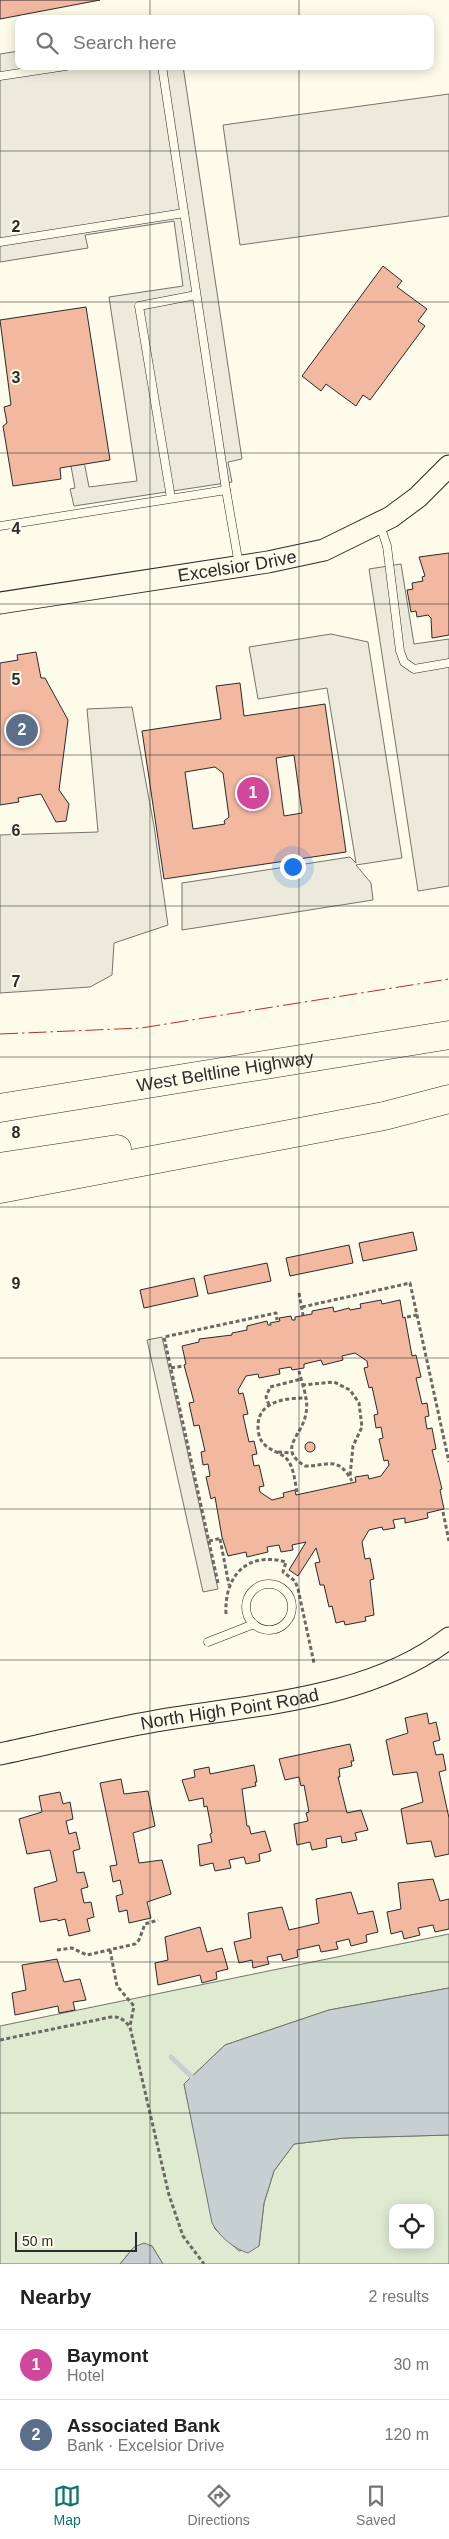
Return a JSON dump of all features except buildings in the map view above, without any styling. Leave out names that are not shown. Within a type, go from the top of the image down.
[{"type":"highway","name":"West Beltline Highway","points":[[0,1108],[449,1035]]},
{"type":"highway","points":[[0,1091],[25,1090],[203,1068],[282,1061]]},
{"type":"highway","points":[[0,1167],[449,1098]]},
{"type":"highway","points":[[0,1189],[384,1116],[449,1098]]},
{"type":"street","name":"Excelsior Drive","points":[[0,603],[293,558],[324,550],[379,523],[418,497],[449,466]]},
{"type":"street","name":"North High Point Road","points":[[0,1754],[133,1725],[301,1697],[356,1684],[375,1679],[422,1657],[449,1638]]},
{"type":"lane","points":[[0,76],[40,70]]},
{"type":"lane","points":[[163,70],[239,566]]},
{"type":"lane","points":[[0,242],[184,213]]},
{"type":"lane","points":[[171,498],[139,306],[196,295]]},
{"type":"lane","points":[[0,526],[226,490]]},
{"type":"lane","points":[[379,523],[388,546],[400,652],[404,662],[414,669],[449,663]]},
{"type":"lane","points":[[208,1642],[254,1624],[271,1630],[287,1622],[291,1614],[292,1605],[290,1597],[284,1590],[268,1584],[259,1586],[252,1592],[247,1600],[246,1608],[254,1624]]},
{"type":"path","points":[[302,1307],[410,1283],[449,1462]]},
{"type":"path","points":[[299,1293],[303,1314]]},
{"type":"path","points":[[218,1583],[164,1337],[276,1313],[277,1320]]},
{"type":"path","points":[[407,1317],[417,1315]]},
{"type":"path","points":[[171,1368],[183,1366]]},
{"type":"path","points":[[299,1371],[306,1413],[292,1443],[292,1453],[296,1461],[305,1466],[329,1462],[338,1465],[351,1479],[353,1446],[362,1427],[359,1402],[350,1390],[334,1382],[302,1385]]},
{"type":"path","points":[[269,1405],[266,1397],[270,1387],[301,1379]]},
{"type":"path","points":[[297,1492],[289,1462],[263,1444],[258,1430],[260,1415],[269,1405],[286,1399],[305,1398]]},
{"type":"path","points":[[277,1452],[292,1453]]},
{"type":"path","points":[[443,1512],[449,1541]]},
{"type":"path","points":[[209,1541],[221,1538],[229,1585],[226,1614]]},
{"type":"path","points":[[229,1585],[239,1572],[258,1560],[278,1559],[286,1562],[283,1572],[295,1581],[298,1589],[314,1663]]},
{"type":"path","points":[[57,1950],[72,1948],[87,1955],[135,1944],[139,1940],[145,1924],[158,1920]]},
{"type":"path","points":[[110,1950],[117,1986],[134,2006],[130,2027],[169,2195],[183,2236],[204,2264]]},
{"type":"path","points":[[0,2040],[117,2016],[130,2027]]},
{"type":"green space","points":[[449,1934],[449,1988],[329,2010],[225,2045],[184,2084],[215,2229],[239,2251],[259,2246],[264,2203],[274,2171],[294,2144],[344,2138],[449,2135],[449,2264],[163,2264],[152,2246],[134,2247],[120,2264],[0,2264],[0,2026]]},
{"type":"shaded area","points":[[15,52],[15,70],[184,70],[242,459],[228,462],[232,482],[74,506],[70,489],[75,488],[62,417],[75,415],[89,487],[137,481],[109,297],[183,286],[174,221],[85,235],[88,248],[0,262],[0,54]]},
{"type":"shaded area","points":[[449,94],[449,216],[240,245],[223,125]]},
{"type":"shaded area","points":[[401,564],[414,644],[449,639],[449,886],[418,891],[369,569]]},
{"type":"shaded area","points":[[331,634],[368,642],[402,858],[356,865],[371,883],[373,900],[182,930],[182,883],[350,857],[356,863],[327,688],[258,699],[249,647]]},
{"type":"shaded area","points":[[132,707],[154,826],[168,925],[114,943],[112,975],[90,987],[0,993],[0,835],[98,832],[87,709]]},
{"type":"shaded area","points":[[162,1337],[218,1589],[203,1592],[147,1340]]},
{"type":"shaded area","points":[[449,1988],[449,2135],[344,2138],[294,2144],[274,2171],[264,2203],[259,2246],[248,2253],[227,2241],[212,2223],[184,2084],[225,2045],[329,2010]]},
{"type":"shaded area","points":[[144,2243],[152,2246],[163,2264],[120,2264],[134,2247]]},
{"type":"waterway","points":[[171,2057],[192,2077]]},
{"type":"power","points":[[0,1034],[141,1028],[449,979]]},
{"type":"place","name":"Associated Bank","points":[[22,730]]},
{"type":"place","name":"Baymont","points":[[253,793]]}]
